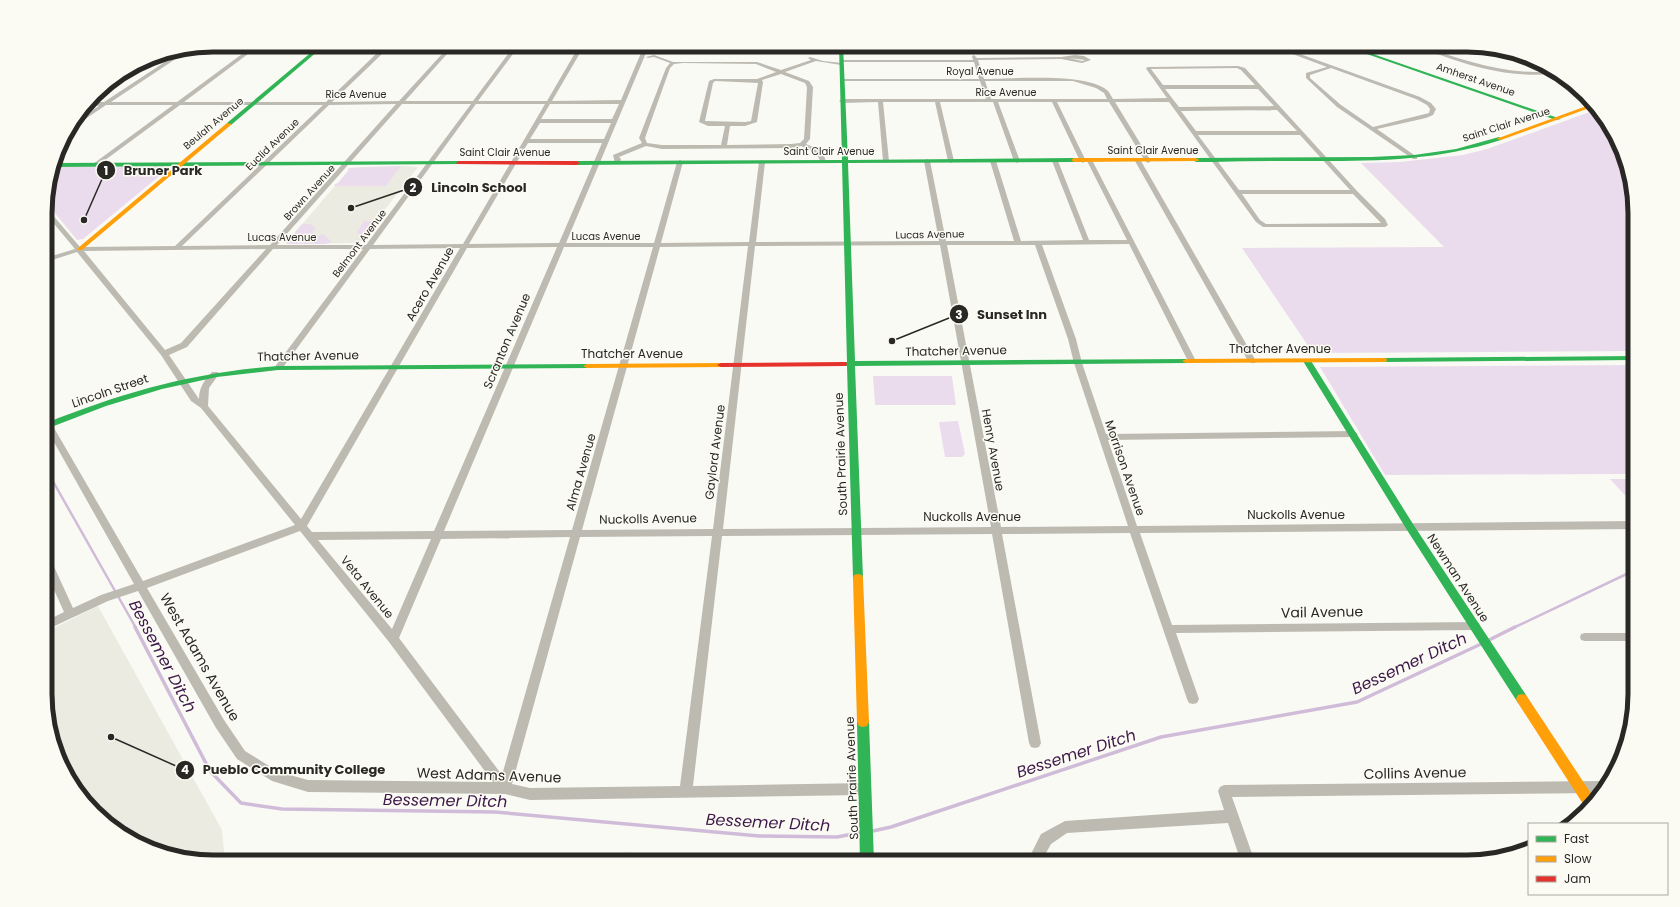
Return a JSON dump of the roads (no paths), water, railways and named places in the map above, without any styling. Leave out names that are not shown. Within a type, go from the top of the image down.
[{"type":"street","points":[[199,52],[578,52],[643,54],[654,56],[673,63],[751,62],[805,80],[809,85],[807,139],[802,144]]},
{"type":"street","name":"Euclid Avenue","points":[[176,248],[380,52]]},
{"type":"street","name":"Brown Avenue","points":[[164,354],[184,346],[446,52]]},
{"type":"street","name":"Belmont Avenue","points":[[278,368],[512,52]]},
{"type":"street","name":"Acero Avenue","points":[[302,527],[578,52]]},
{"type":"street","points":[[643,54],[659,52]]},
{"type":"street","points":[[654,56],[659,52]]},
{"type":"street","points":[[805,52],[807,56],[814,60],[841,63],[1078,57],[1089,60],[1082,62],[1060,58]]},
{"type":"street","name":"South Prairie Avenue","points":[[841,52],[867,855]]},
{"type":"street","points":[[972,52],[989,101]]},
{"type":"street","points":[[1290,52],[1418,98],[1429,104],[1433,109],[1431,114],[1424,117],[1372,129]]},
{"type":"street","name":"Amherst Avenue","points":[[1363,52],[1558,119]]},
{"type":"street","points":[[1437,52],[1498,71],[1529,75],[1546,73]]},
{"type":"street","points":[[94,165],[247,53]]},
{"type":"street","name":"Beulah Avenue","points":[[80,249],[314,53]]},
{"type":"street","name":"Scranton Avenue","points":[[393,639],[643,54]]},
{"type":"street","points":[[82,119],[177,56]]},
{"type":"street","points":[[758,80],[760,82],[755,121],[749,124],[702,122],[711,82],[714,80],[758,80],[814,60]]},
{"type":"street","points":[[645,144],[642,138],[668,68],[673,63]]},
{"type":"street","points":[[1238,67],[1244,69],[1355,192],[1383,220],[1385,225],[1265,226],[1258,221],[1216,160],[1194,133],[1162,87],[1148,68],[1238,67]]},
{"type":"street","points":[[1331,67],[1312,72],[1308,74],[1308,78],[1339,106],[1415,158]]},
{"type":"street","name":"Royal Avenue","points":[[842,80],[1073,80],[1103,90],[1111,100],[1148,160]]},
{"type":"street","points":[[1162,87],[1260,87]]},
{"type":"street","points":[[995,100],[1017,161]]},
{"type":"street","points":[[1054,100],[1132,242],[1192,361]]},
{"type":"street","name":"Rice Avenue","points":[[842,101],[1170,100]]},
{"type":"street","points":[[880,101],[886,162]]},
{"type":"street","points":[[937,101],[952,161]]},
{"type":"street","name":"Rice Avenue","points":[[95,104],[622,102]]},
{"type":"street","name":"Saint Clair Avenue","points":[[59,165],[513,163],[598,159],[680,162],[886,162],[1326,160],[1415,158],[1474,148],[1588,107]]},
{"type":"street","points":[[1177,109],[1280,108]]},
{"type":"street","points":[[538,121],[614,121]]},
{"type":"street","points":[[724,146],[728,124]]},
{"type":"street","points":[[1194,133],[1302,133]]},
{"type":"street","points":[[526,141],[606,141]]},
{"type":"street","points":[[616,159],[645,144],[662,147],[791,146],[802,144],[821,152],[823,162]]},
{"type":"street","name":"Henry Avenue","points":[[928,161],[1035,743]]},
{"type":"street","points":[[993,161],[1018,243]]},
{"type":"street","points":[[1054,161],[1087,243]]},
{"type":"street","points":[[1138,161],[1252,361]]},
{"type":"street","name":"Alma Avenue","points":[[505,788],[680,162]]},
{"type":"street","name":"Gaylord Avenue","points":[[686,792],[762,162]]},
{"type":"street","points":[[1238,192],[1355,192]]},
{"type":"street","name":"Veta Avenue","points":[[52,216],[164,354],[183,380],[191,394],[204,406],[393,639],[505,788]]},
{"type":"street","name":"Lucas Avenue","points":[[52,258],[80,249],[1132,242]]},
{"type":"street","name":"Morrison Avenue","points":[[1038,243],[1072,339],[1078,363],[1192,699]]},
{"type":"street","name":"Thatcher Avenue","points":[[183,380],[215,374],[278,368],[1628,358]]},
{"type":"street","name":"Newman Avenue","points":[[1307,361],[1354,434],[1410,527],[1588,800]]},
{"type":"street","points":[[204,406],[202,397],[204,386],[215,374]]},
{"type":"street","name":"Lincoln Street","points":[[52,422],[132,394],[183,380]]},
{"type":"street","name":"West Adams Avenue","points":[[52,433],[220,724],[241,755],[276,777],[308,786],[505,788],[530,794],[686,792],[865,794]]},
{"type":"street","points":[[1103,437],[1354,434]]},
{"type":"street","name":"Nuckolls Avenue","points":[[309,536],[1628,525]]},
{"type":"street","points":[[52,623],[127,589],[141,586],[302,527]]},
{"type":"street","points":[[52,574],[70,614]]},
{"type":"street","name":"Vail Avenue","points":[[1169,629],[1475,626]]},
{"type":"street","points":[[1585,637],[1628,637]]},
{"type":"street","name":"Collins Avenue","points":[[1233,816],[1224,791],[1599,787]]},
{"type":"street","points":[[1038,855],[1046,839],[1066,827],[1233,816],[1246,855]]},
{"type":"waterway","name":"Bessemer Ditch","points":[[52,480],[136,628]]},
{"type":"waterway","name":"Bessemer Ditch","points":[[1513,628],[1628,573]]},
{"type":"waterway","name":"Bessemer Ditch","points":[[135,627],[210,771],[241,803],[282,809],[495,812],[759,836],[837,837],[858,833]]},
{"type":"waterway","name":"Bessemer Ditch","points":[[1489,640],[1513,628]]},
{"type":"waterway","name":"Bessemer Ditch","points":[[873,831],[891,827],[1161,737],[1357,702],[1481,644]]},
{"type":"place","name":"Lincoln School","points":[[351,208]]},
{"type":"place","name":"Bruner Park","points":[[84,220]]},
{"type":"place","name":"Sunset Inn","points":[[892,341]]},
{"type":"place","name":"Pueblo Community College","points":[[111,737]]}]
